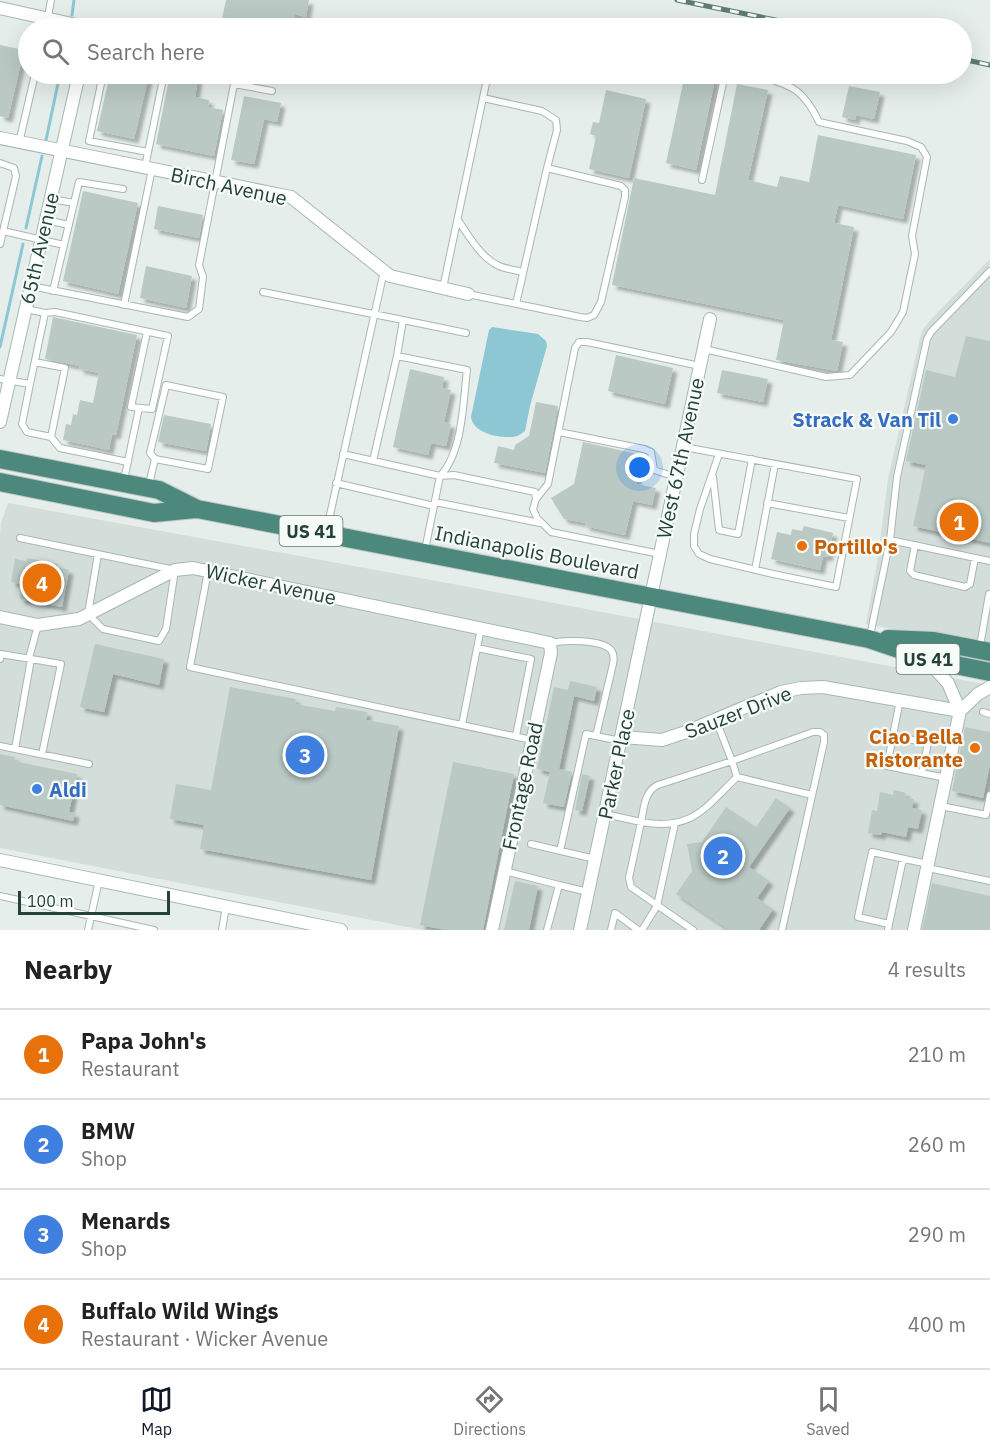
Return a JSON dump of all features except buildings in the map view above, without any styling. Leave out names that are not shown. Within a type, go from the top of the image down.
[{"type":"highway","name":"Indianapolis Boulevard","points":[[0,459],[159,490],[197,509],[869,639],[931,660],[990,672]]},
{"type":"highway","name":"Indianapolis Boulevard","points":[[0,482],[154,513],[197,509]]},
{"type":"highway","name":"Indianapolis Boulevard","points":[[869,639],[934,641],[985,651]]},
{"type":"street","points":[[0,8],[31,18]]},
{"type":"street","name":"65th Avenue","points":[[0,422],[5,380],[26,309],[77,84]]},
{"type":"street","name":"Birch Avenue","points":[[0,138],[291,197],[390,276],[468,294]]},
{"type":"street","name":"West 67th Avenue","points":[[651,597],[710,319]]},
{"type":"street","name":"Wicker Avenue","points":[[0,617],[38,625],[79,619],[175,570],[194,568],[550,643]]},
{"type":"street","name":"Parker Place","points":[[580,930],[651,597]]},
{"type":"street","name":"Frontage Road","points":[[492,930],[551,653],[550,643]]},
{"type":"street","points":[[931,660],[936,670],[948,683],[960,711]]},
{"type":"street","name":"Sauzer Drive","points":[[622,739],[662,740],[781,692],[801,688],[823,687],[960,711]]},
{"type":"street","points":[[914,930],[960,711],[978,694],[990,687]]},
{"type":"street","points":[[0,860],[341,930]]},
{"type":"lane","points":[[48,18],[51,0]]},
{"type":"lane","points":[[19,142],[33,84]]},
{"type":"lane","points":[[101,84],[89,141],[148,152]]},
{"type":"lane","points":[[124,305],[149,169],[148,152],[162,84]]},
{"type":"lane","points":[[31,286],[188,317],[198,309],[203,277],[199,265],[234,84],[272,91]]},
{"type":"lane","points":[[443,288],[486,84]]},
{"type":"lane","points":[[702,180],[723,84]]},
{"type":"lane","points":[[703,349],[826,377],[850,375],[891,332],[903,312],[915,254],[912,236],[927,157],[921,147],[907,141],[819,122],[810,104],[795,88],[783,84]]},
{"type":"lane","points":[[483,98],[542,111],[556,120],[557,130],[516,304]]},
{"type":"lane","points":[[108,160],[111,145]]},
{"type":"lane","points":[[0,163],[14,168],[16,176],[0,244]]},
{"type":"lane","points":[[468,294],[587,318],[598,310],[625,190],[615,184],[547,168]]},
{"type":"lane","points":[[53,291],[79,182],[123,189]]},
{"type":"lane","points":[[50,199],[74,203]]},
{"type":"lane","points":[[46,220],[69,225]]},
{"type":"lane","points":[[458,220],[488,259],[498,266],[523,272]]},
{"type":"lane","points":[[3,227],[64,245]]},
{"type":"lane","points":[[326,534],[384,271]]},
{"type":"lane","points":[[869,639],[890,540],[897,477],[927,339],[930,332],[990,271]]},
{"type":"lane","points":[[262,292],[466,333]]},
{"type":"lane","points":[[26,309],[45,314],[55,312],[168,336],[152,409],[131,406],[147,332]]},
{"type":"lane","points":[[45,314],[22,424],[27,432],[51,437],[60,448],[128,462]]},
{"type":"lane","points":[[373,461],[403,320]]},
{"type":"lane","points":[[660,554],[551,532],[541,523],[533,509],[536,499],[548,484],[574,348],[579,342],[700,366]]},
{"type":"lane","points":[[397,356],[467,370],[456,448],[448,468],[440,476],[425,553]]},
{"type":"lane","points":[[35,362],[65,368],[51,437]]},
{"type":"lane","points":[[5,380],[30,384]]},
{"type":"lane","points":[[148,488],[154,459],[150,453],[166,385],[223,396],[208,469],[154,459]]},
{"type":"lane","points":[[123,483],[139,408]]},
{"type":"lane","points":[[559,432],[644,449],[651,452],[654,470],[676,477]]},
{"type":"lane","points":[[684,447],[857,478],[836,587],[754,570],[699,554],[694,546],[700,509],[719,454]]},
{"type":"lane","points":[[343,454],[440,476],[454,475],[529,489],[535,492],[536,499]]},
{"type":"lane","points":[[713,475],[719,530],[738,534],[753,459]]},
{"type":"lane","points":[[754,570],[775,464]]},
{"type":"lane","points":[[336,483],[434,504],[541,523]]},
{"type":"lane","points":[[767,503],[849,518]]},
{"type":"lane","points":[[20,538],[98,554],[175,570],[166,629],[159,641],[103,629],[88,614],[98,554]]},
{"type":"lane","points":[[890,540],[990,561]]},
{"type":"lane","points":[[915,545],[910,571],[914,575],[965,587],[970,584],[975,558]]},
{"type":"lane","points":[[208,571],[190,667],[532,740]]},
{"type":"lane","points":[[985,651],[989,594]]},
{"type":"lane","points":[[15,749],[38,625]]},
{"type":"lane","points":[[462,725],[481,628]]},
{"type":"lane","points":[[550,643],[571,640],[601,645],[612,652],[613,664],[596,736]]},
{"type":"lane","points":[[477,648],[531,659],[516,736]]},
{"type":"lane","points":[[0,659],[1,654],[61,664],[42,754]]},
{"type":"lane","points":[[900,700],[887,766],[946,778]]},
{"type":"lane","points":[[715,719],[737,777]]},
{"type":"lane","points":[[693,930],[634,890],[629,883],[648,793],[652,788],[813,732],[820,732],[824,735],[824,742],[782,930]]},
{"type":"lane","points":[[560,851],[586,734],[622,739]]},
{"type":"lane","points":[[893,736],[928,743],[922,773]]},
{"type":"lane","points":[[0,746],[89,764]]},
{"type":"lane","points":[[737,777],[812,795]]},
{"type":"lane","points":[[605,814],[655,825],[692,819],[737,777]]},
{"type":"lane","points":[[941,806],[988,815],[990,795]]},
{"type":"lane","points":[[612,930],[615,913],[640,930],[657,906],[675,823]]},
{"type":"lane","points":[[531,844],[596,859]]},
{"type":"lane","points":[[903,859],[888,927],[858,917],[872,852],[903,859],[990,881]]},
{"type":"lane","points":[[504,871],[588,892]]},
{"type":"lane","points":[[88,930],[99,880]]},
{"type":"lane","points":[[547,930],[558,885]]},
{"type":"lane","points":[[0,896],[154,930]]},
{"type":"lane","points":[[222,930],[226,906]]},
{"type":"shaded area","points":[[990,259],[990,648],[866,624],[878,557],[888,479],[923,329]]},
{"type":"shaded area","points":[[8,503],[990,685],[990,930],[423,930],[0,848],[0,535],[1,523]]},
{"type":"water","points":[[492,327],[538,334],[546,341],[547,346],[525,431],[514,437],[500,437],[481,431],[471,417],[489,330]]},
{"type":"waterway","points":[[72,15],[74,0]]},
{"type":"waterway","points":[[46,140],[58,84]]},
{"type":"waterway","points":[[26,228],[42,156]]},
{"type":"waterway","points":[[0,347],[23,244]]},
{"type":"railway","points":[[677,0],[766,18]]},
{"type":"railway","points":[[972,61],[990,65]]},
{"type":"place","name":"Strack & Van Til","points":[[953,419]]},
{"type":"place","name":"Papa John's","points":[[959,522]]},
{"type":"place","name":"Portillo's","points":[[802,546]]},
{"type":"place","name":"Buffalo Wild Wings","points":[[42,583]]},
{"type":"place","name":"Ciao Bella Ristorante","points":[[975,748]]},
{"type":"place","name":"Menards","points":[[305,755]]},
{"type":"place","name":"Aldi","points":[[37,789]]},
{"type":"place","name":"BMW","points":[[723,856]]}]
